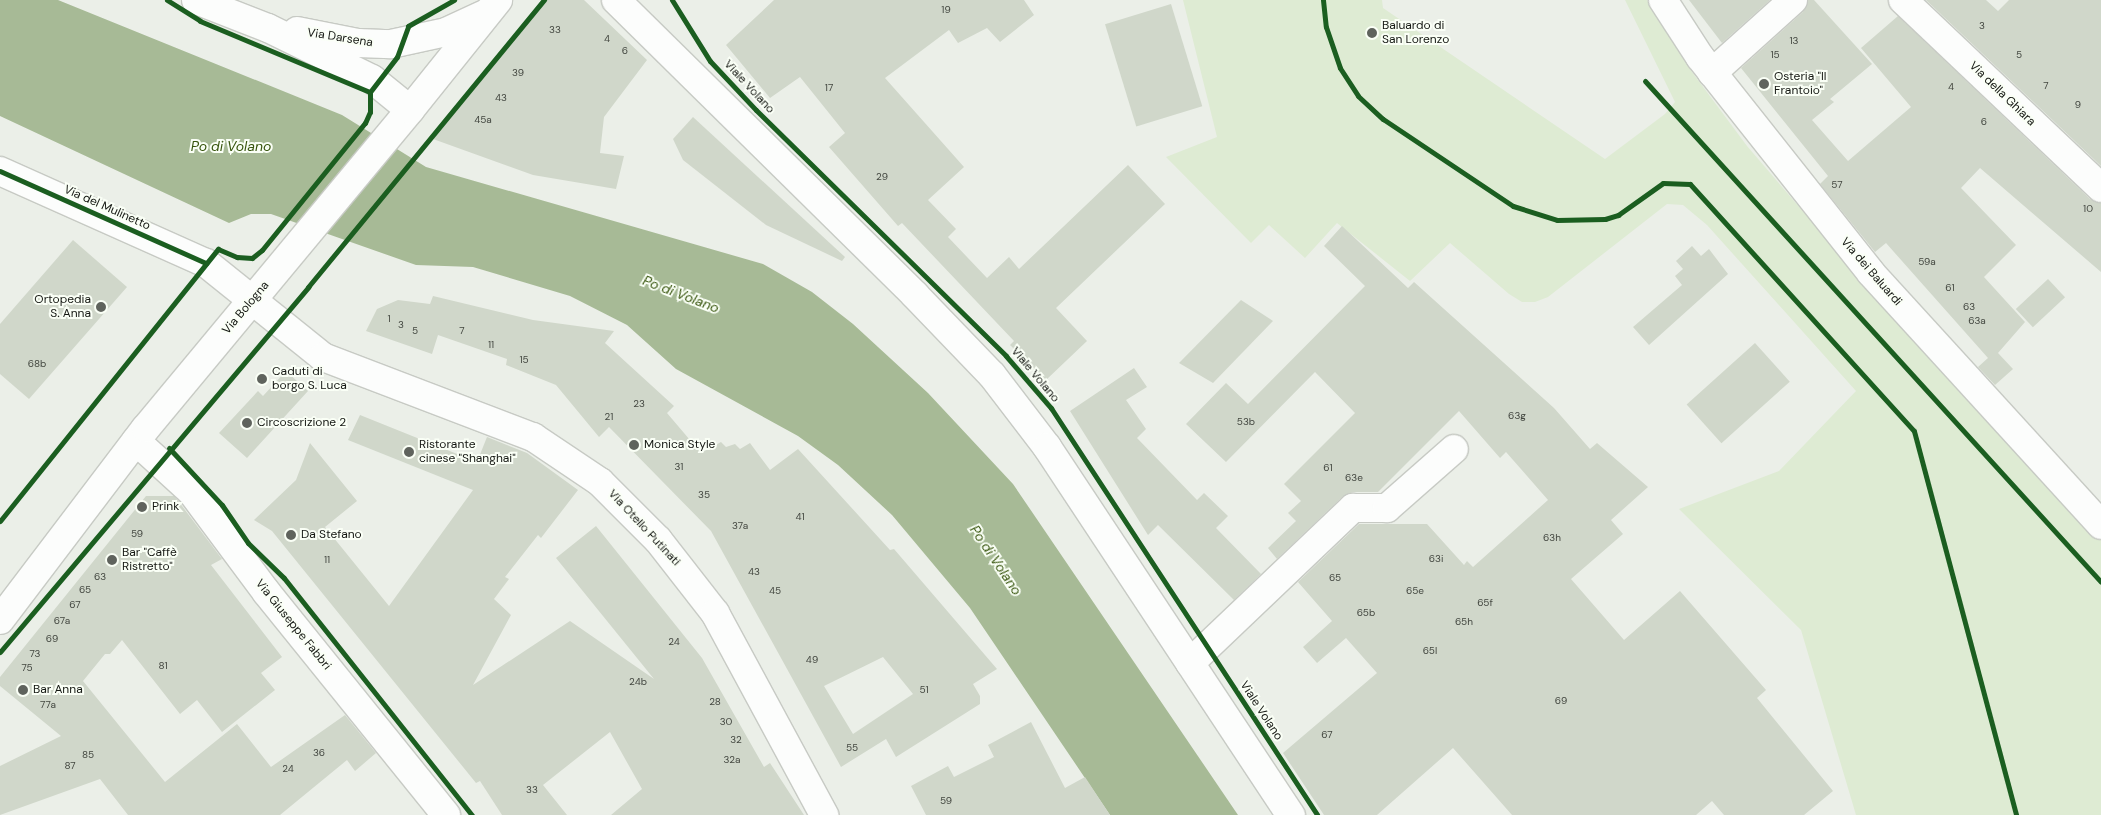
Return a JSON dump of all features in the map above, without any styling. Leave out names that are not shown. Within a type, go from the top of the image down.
[{"type":"street","points":[[616,0],[914,294],[992,376],[1047,447],[1291,815]]},
{"type":"street","name":"Via dei Baluardi","points":[[1663,0],[1712,73],[1871,273],[2101,525]]},
{"type":"street","points":[[1712,73],[1793,0]]},
{"type":"street","name":"Via della Ghiara","points":[[1903,0],[2101,188]]},
{"type":"street","name":"Via Darsena","points":[[208,4],[308,34],[358,43],[390,44],[446,32],[493,6]]},
{"type":"street","name":"Via Darsena","points":[[208,4],[268,28],[372,79],[410,110]]},
{"type":"street","name":"Via Bologna","points":[[0,620],[136,440],[410,110],[493,6]]},
{"type":"street","name":"Via del Mulinetto","points":[[0,171],[206,263],[252,301]]},
{"type":"street","name":"Via Otello Putinati","points":[[252,301],[323,357],[533,437],[565,456],[607,489],[658,540],[715,613],[824,815]]},
{"type":"street","name":"Via Giuseppe Fabbri","points":[[136,440],[191,491],[267,593],[446,815]]},
{"type":"street","points":[[1190,662],[1354,508],[1387,508],[1454,449]]},
{"type":"shaded area","points":[[1183,0],[1382,0],[1383,8],[1605,159],[1665,114],[1675,102],[1625,0],[1647,0],[1692,72],[1747,146],[1813,223],[2101,537],[2101,815],[1856,815],[1801,630],[1679,509],[1779,471],[1856,391],[1707,225],[1683,205],[1667,204],[1548,297],[1535,302],[1522,302],[1509,294],[1450,243],[1410,281],[1337,223],[1305,258],[1269,225],[1251,243],[1166,157],[1217,137]]},
{"type":"water","name":"Po di Volano","points":[[0,0],[58,0],[342,115],[426,167],[763,264],[812,292],[853,324],[928,393],[1013,484],[1238,815],[1110,815],[970,608],[892,515],[838,465],[798,436],[676,369],[627,325],[570,296],[473,267],[416,265],[271,214],[251,214],[229,223],[0,116]]},
{"type":"building","points":[[547,0],[584,0],[647,60],[604,117],[600,153],[624,156],[616,189],[533,175],[433,139]]},
{"type":"building","points":[[774,0],[1024,0],[1034,15],[1000,42],[987,28],[958,43],[949,30],[885,78],[964,167],[928,200],[956,229],[948,237],[987,278],[1009,257],[1019,269],[1128,165],[1165,204],[1056,308],[1087,341],[1046,380],[1010,345],[1014,341],[902,223],[898,226],[829,147],[845,133],[800,77],[770,98],[726,45]]},
{"type":"building","points":[[1689,0],[1770,0],[1722,43]]},
{"type":"building","points":[[1808,0],[1814,0],[1872,64],[1830,99],[1834,102],[1812,120],[1848,161],[1911,107],[1861,48],[1898,16],[2090,199],[2101,203],[2101,272],[1980,168],[1961,188],[2016,245],[1984,277],[2025,322],[1998,353],[2013,369],[1995,385],[1978,367],[1988,358],[1886,243],[1875,252],[1820,184],[1828,176],[1741,68],[1803,12]]},
{"type":"building","points":[[1926,0],[1986,0],[1998,11],[2009,0],[2101,0],[2101,166]]},
{"type":"building","points":[[1171,4],[1202,106],[1136,126],[1105,24]]},
{"type":"building","points":[[693,117],[845,257],[842,261],[766,225],[683,160],[673,139]]},
{"type":"building","points":[[1342,226],[1408,288],[1414,282],[1554,408],[1590,449],[1597,443],[1648,487],[1611,520],[1623,534],[1571,579],[1624,640],[1680,591],[1766,690],[1757,698],[1833,791],[1804,815],[1724,815],[1712,801],[1696,815],[1512,815],[1453,748],[1377,815],[1324,815],[1283,753],[1377,673],[1346,638],[1317,663],[1303,647],[1332,621],[1298,582],[1359,524],[1427,524],[1464,565],[1467,561],[1473,567],[1548,500],[1506,452],[1500,458],[1459,411],[1378,492],[1353,492],[1342,497],[1277,559],[1268,548],[1296,521],[1288,513],[1301,501],[1284,484],[1355,413],[1315,372],[1226,462],[1186,424],[1226,383],[1248,404],[1365,286],[1324,246]]},
{"type":"building","points":[[73,240],[127,287],[29,399],[0,374],[0,324]]},
{"type":"building","points":[[1692,246],[1701,256],[1709,249],[1728,274],[1649,345],[1633,327],[1682,285],[1675,276],[1683,269],[1676,261]]},
{"type":"building","points":[[2048,279],[2065,297],[2033,327],[2016,309]]},
{"type":"building","points":[[433,296],[533,320],[614,331],[605,343],[674,406],[667,413],[701,453],[721,442],[726,447],[735,444],[740,449],[750,443],[770,470],[798,449],[890,550],[894,549],[997,669],[973,684],[980,696],[980,704],[896,757],[886,739],[841,767],[711,531],[609,427],[599,437],[556,385],[506,365],[507,359],[438,335],[432,354],[366,331],[377,309],[398,300],[430,304]],"holes":[[[883,657],[913,694],[853,734],[824,686]]]},
{"type":"building","points":[[1241,300],[1273,321],[1213,383],[1179,363]]},
{"type":"building","points":[[1755,343],[1790,382],[1721,443],[1687,405]]},
{"type":"building","points":[[1134,368],[1147,387],[1126,400],[1146,429],[1137,438],[1197,500],[1204,493],[1228,516],[1216,528],[1261,574],[1234,600],[1158,525],[1148,535],[1070,411]]},
{"type":"building","points":[[286,371],[308,391],[247,458],[219,433],[258,391],[263,396]]},
{"type":"building","points":[[360,415],[477,462],[487,437],[527,453],[578,490],[541,538],[538,535],[505,577],[509,579],[494,599],[511,615],[473,685],[570,621],[654,679],[556,558],[596,526],[702,658],[764,767],[770,763],[804,815],[611,815],[642,789],[610,732],[543,785],[567,815],[502,815],[480,781],[476,783],[272,531],[254,520],[296,480],[310,443],[357,501],[325,527],[389,606],[473,490],[348,440]]},
{"type":"building","points":[[146,496],[174,496],[222,559],[211,565],[282,657],[261,673],[275,690],[222,732],[197,700],[180,714],[122,640],[110,654],[105,654],[83,681],[165,782],[237,724],[271,767],[345,715],[376,753],[355,771],[347,760],[280,815],[128,815],[100,779],[0,815],[0,766],[61,736],[0,686],[0,677]]},
{"type":"building","points":[[1031,722],[1065,788],[1085,777],[1110,815],[926,815],[911,786],[948,766],[954,777],[994,757],[988,745]]},
{"type":"cycle path","points":[[167,0],[200,21],[370,92]]},
{"type":"cycle path","points":[[0,521],[218,249],[237,257],[252,258],[262,250],[365,123],[370,112],[370,92],[397,57],[408,26],[454,0]]},
{"type":"cycle path","points":[[0,652],[308,287],[544,0]]},
{"type":"cycle path","name":"Viale Volano","points":[[672,0],[710,61],[756,110],[1006,356],[1051,408],[1317,815]]},
{"type":"cycle path","points":[[1323,0],[1326,27],[1340,68],[1358,96],[1383,119],[1513,206],[1557,220],[1605,219],[1618,215],[1663,183],[1690,184],[1914,431],[2016,815]]},
{"type":"cycle path","points":[[1645,81],[2101,582]]},
{"type":"cycle path","points":[[0,171],[206,263]]},
{"type":"cycle path","points":[[169,448],[222,505],[248,543],[284,578],[472,815]]},
{"type":"place","name":"Baluardo di San Lorenzo","points":[[1372,33]]},
{"type":"place","name":"Osteria \"Il Frantoio\"","points":[[1764,84]]},
{"type":"place","name":"Ortopedia S. Anna","points":[[101,307]]},
{"type":"place","name":"Caduti di borgo S. Luca","points":[[262,379]]},
{"type":"place","name":"Circoscrizione 2","points":[[247,423]]},
{"type":"place","name":"Monica Style","points":[[634,445]]},
{"type":"place","name":"Ristorante cinese \"Shanghai\"","points":[[409,452]]},
{"type":"place","name":"Prink","points":[[142,507]]},
{"type":"place","name":"Da Stefano","points":[[291,535]]},
{"type":"place","name":"Bar \"Caffè Ristretto\"","points":[[112,560]]},
{"type":"place","name":"Bar Anna","points":[[23,690]]}]
